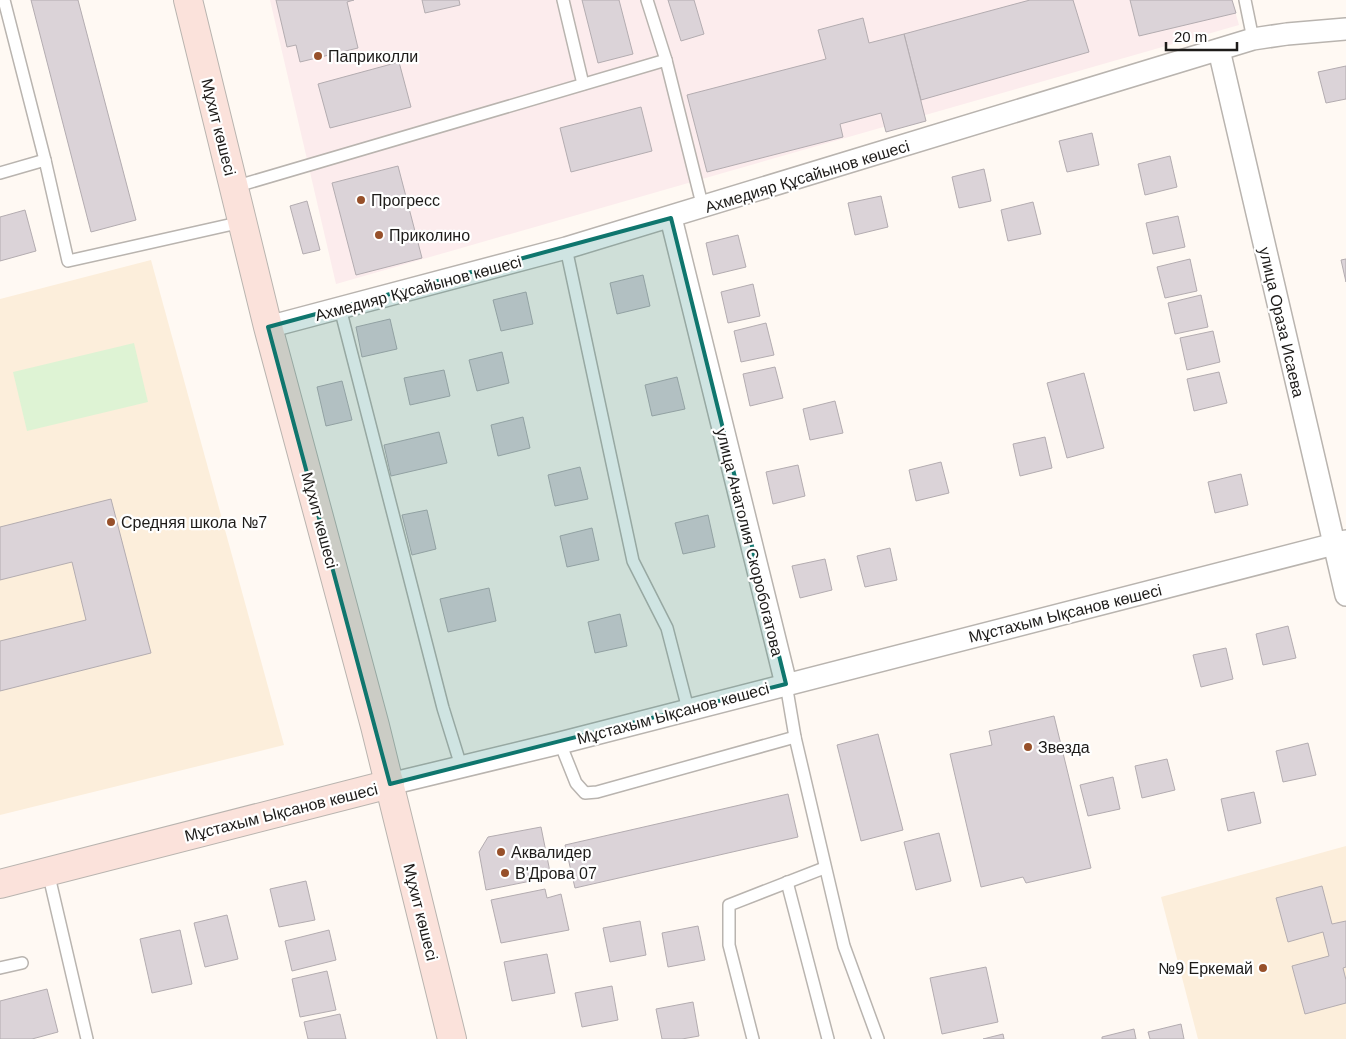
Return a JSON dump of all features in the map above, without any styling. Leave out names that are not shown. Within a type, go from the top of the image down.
[{"type":"street","name":"Мұхит көшесі","points":[[188,0],[268,327],[390,784],[452,1039]]},
{"type":"street","name":"Ахмедияр Құсайынов көшесі","points":[[268,327],[566,248],[671,218],[1253,40],[1287,34],[1346,29]]},
{"type":"street","name":"улица Ораза Исаева","points":[[1219,50],[1340,543],[1346,595]]},
{"type":"street","name":"улица Анатолия Скоробогатова","points":[[671,218],[786,684]]},
{"type":"street","name":"Мұстахым Ықсанов көшесі","points":[[0,884],[1340,543]]},
{"type":"lane","points":[[4,0],[45,160],[68,262],[242,222]]},
{"type":"lane","points":[[563,0],[583,84]]},
{"type":"lane","points":[[647,0],[666,60],[703,208]]},
{"type":"lane","points":[[1245,0],[1253,40]]},
{"type":"lane","points":[[234,187],[666,60]]},
{"type":"lane","points":[[0,173],[45,160]]},
{"type":"lane","points":[[566,248],[633,561],[667,628],[688,710]]},
{"type":"lane","points":[[340,308],[438,690],[461,766]]},
{"type":"lane","name":"улица Анатолия Скоробогатова","points":[[786,684],[795,737],[824,868],[844,946],[878,1039]]},
{"type":"lane","points":[[560,743],[576,783],[584,793],[597,792],[795,737]]},
{"type":"lane","points":[[753,1039],[729,944],[729,906],[824,868]]},
{"type":"lane","points":[[48,872],[87,1039]]},
{"type":"lane","points":[[787,882],[828,1039]]},
{"type":"lane","points":[[0,968],[22,964]]},
{"type":"highlighted area","points":[[671,218],[786,684],[390,784],[268,327]]},
{"type":"shaded area","points":[[270,0],[1232,0],[1239,25],[336,284]]},
{"type":"shaded area","name":"Средняя школа №7","points":[[151,260],[284,745],[0,815],[0,299]]},
{"type":"shaded area","name":"№9 Еркемай","points":[[1346,846],[1346,1039],[1198,1039],[1161,897]]},
{"type":"green space","points":[[134,343],[148,402],[27,431],[13,372]]},
{"type":"building","points":[[31,0],[78,0],[136,220],[91,232]]},
{"type":"building","points":[[276,0],[354,0],[347,2],[358,48],[300,62],[296,45],[287,47]]},
{"type":"building","points":[[422,0],[459,0],[460,5],[425,13]]},
{"type":"building","points":[[582,0],[619,0],[633,54],[598,63]]},
{"type":"building","points":[[668,0],[694,0],[704,34],[681,41]]},
{"type":"building","points":[[1030,0],[1073,0],[1089,52],[921,100],[904,34]]},
{"type":"building","points":[[1130,0],[1232,0],[1236,13],[1139,36]]},
{"type":"building","points":[[863,18],[869,43],[904,34],[926,121],[886,132],[881,113],[840,124],[843,137],[707,172],[687,95],[826,59],[818,30]]},
{"type":"building","points":[[399,62],[411,107],[330,128],[318,84]]},
{"type":"building","points":[[1346,66],[1346,99],[1326,103],[1318,72]]},
{"type":"building","points":[[641,107],[652,151],[571,172],[560,128]]},
{"type":"building","points":[[1092,133],[1099,165],[1067,172],[1059,141]]},
{"type":"building","points":[[1170,156],[1177,187],[1145,195],[1138,164]]},
{"type":"building","points":[[398,166],[422,258],[356,275],[332,183]]},
{"type":"building","points":[[984,169],[991,201],[959,208],[952,177]]},
{"type":"building","points":[[881,196],[888,227],[855,235],[848,203]]},
{"type":"building","points":[[307,201],[320,250],[303,254],[290,206]]},
{"type":"building","points":[[1033,202],[1041,234],[1008,241],[1001,210]]},
{"type":"building","points":[[25,210],[36,251],[0,261],[0,217]]},
{"type":"building","points":[[1178,216],[1185,247],[1153,254],[1146,223]]},
{"type":"building","points":[[738,235],[746,267],[713,275],[706,243]]},
{"type":"building","points":[[1190,259],[1197,291],[1165,298],[1157,267]]},
{"type":"building","points":[[1346,259],[1346,282],[1341,260]]},
{"type":"building","points":[[643,275],[650,306],[617,314],[610,283]]},
{"type":"building","points":[[753,284],[760,316],[728,323],[721,292]]},
{"type":"building","points":[[526,292],[533,324],[501,331],[493,300]]},
{"type":"building","points":[[1201,295],[1208,327],[1175,334],[1168,303]]},
{"type":"building","points":[[390,319],[397,349],[362,357],[356,327]]},
{"type":"building","points":[[766,323],[774,355],[741,362],[734,331]]},
{"type":"building","points":[[1213,331],[1220,362],[1187,370],[1180,338]]},
{"type":"building","points":[[502,352],[509,383],[477,391],[469,360]]},
{"type":"building","points":[[775,367],[783,398],[750,406],[743,374]]},
{"type":"building","points":[[444,370],[450,396],[410,405],[404,378]]},
{"type":"building","points":[[1219,372],[1227,403],[1194,411],[1187,379]]},
{"type":"building","points":[[1084,373],[1104,448],[1067,458],[1047,383]]},
{"type":"building","points":[[677,377],[685,409],[652,416],[645,385]]},
{"type":"building","points":[[342,381],[352,420],[326,426],[317,387]]},
{"type":"building","points":[[835,401],[843,433],[810,440],[803,409]]},
{"type":"building","points":[[523,417],[530,448],[498,456],[491,425]]},
{"type":"building","points":[[439,432],[447,463],[391,476],[384,445]]},
{"type":"building","points":[[1045,437],[1052,468],[1020,476],[1013,444]]},
{"type":"building","points":[[941,462],[949,493],[916,501],[909,470]]},
{"type":"building","points":[[798,465],[805,496],[773,504],[766,472]]},
{"type":"building","points":[[580,467],[588,499],[555,506],[548,475]]},
{"type":"building","points":[[1241,474],[1248,505],[1215,513],[1208,482]]},
{"type":"building","points":[[111,499],[151,653],[0,691],[0,641],[86,620],[72,562],[0,580],[0,527]]},
{"type":"building","points":[[427,510],[436,549],[412,555],[402,515]]},
{"type":"building","points":[[708,515],[715,547],[683,554],[675,523]]},
{"type":"building","points":[[592,528],[599,560],[567,567],[560,536]]},
{"type":"building","points":[[890,548],[897,580],[865,587],[857,556]]},
{"type":"building","points":[[825,559],[832,590],[800,598],[792,566]]},
{"type":"building","points":[[489,588],[496,621],[448,632],[440,599]]},
{"type":"building","points":[[620,614],[627,646],[595,653],[588,622]]},
{"type":"building","points":[[1288,626],[1296,658],[1263,665],[1256,634]]},
{"type":"building","points":[[1226,648],[1233,679],[1201,687],[1193,655]]},
{"type":"building","points":[[1054,716],[1091,868],[1026,883],[1023,877],[981,887],[950,754],[992,745],[989,731]]},
{"type":"building","points":[[878,734],[903,830],[861,841],[837,745]]},
{"type":"building","points":[[1308,743],[1316,775],[1283,782],[1276,751]]},
{"type":"building","points":[[1167,759],[1175,790],[1142,798],[1135,766]]},
{"type":"building","points":[[1113,777],[1120,809],[1088,816],[1080,785]]},
{"type":"building","points":[[1254,792],[1261,823],[1228,831],[1221,799]]},
{"type":"building","points":[[788,794],[798,837],[575,888],[565,845]]},
{"type":"building","points":[[541,827],[551,877],[486,890],[479,852],[488,837]]},
{"type":"building","points":[[939,833],[951,881],[916,890],[904,842]]},
{"type":"building","points":[[306,881],[315,920],[279,927],[270,889]]},
{"type":"building","points":[[1322,886],[1332,924],[1346,921],[1346,967],[1343,968],[1346,980],[1346,1003],[1305,1014],[1292,966],[1329,956],[1323,932],[1288,942],[1276,898]]},
{"type":"building","points":[[545,889],[547,898],[561,894],[569,930],[501,943],[491,900]]},
{"type":"building","points":[[227,915],[238,959],[205,967],[194,923]]},
{"type":"building","points":[[640,921],[646,955],[610,962],[603,928]]},
{"type":"building","points":[[698,926],[705,960],[668,967],[662,933]]},
{"type":"building","points":[[180,930],[192,984],[152,993],[140,939]]},
{"type":"building","points":[[329,930],[336,960],[292,971],[285,941]]},
{"type":"building","points":[[547,954],[555,993],[512,1001],[504,962]]},
{"type":"building","points":[[986,967],[998,1022],[942,1034],[930,978]]},
{"type":"building","points":[[327,971],[336,1010],[300,1017],[292,979]]},
{"type":"building","points":[[612,986],[618,1020],[582,1027],[575,993]]},
{"type":"building","points":[[47,989],[58,1032],[32,1039],[0,1039],[0,1001]]},
{"type":"building","points":[[693,1002],[699,1036],[682,1039],[662,1039],[656,1009]]},
{"type":"building","points":[[340,1014],[346,1039],[308,1039],[304,1022]]},
{"type":"building","points":[[1181,1024],[1184,1039],[1150,1039],[1148,1032]]},
{"type":"building","points":[[1134,1029],[1136,1039],[1102,1039],[1102,1037]]},
{"type":"building","points":[[1003,1034],[1004,1039],[983,1039]]},
{"type":"place","name":"Паприколли","points":[[318,56]]},
{"type":"place","name":"Прогресс","points":[[361,200]]},
{"type":"place","name":"Приколино","points":[[379,235]]},
{"type":"place","name":"Средняя школа №7","points":[[111,522]]},
{"type":"place","name":"Звезда","points":[[1028,747]]},
{"type":"place","name":"Аквалидер","points":[[501,852]]},
{"type":"place","name":"В'Дрова 07","points":[[505,873]]},
{"type":"place","name":"№9 Еркемай","points":[[1263,968]]}]
